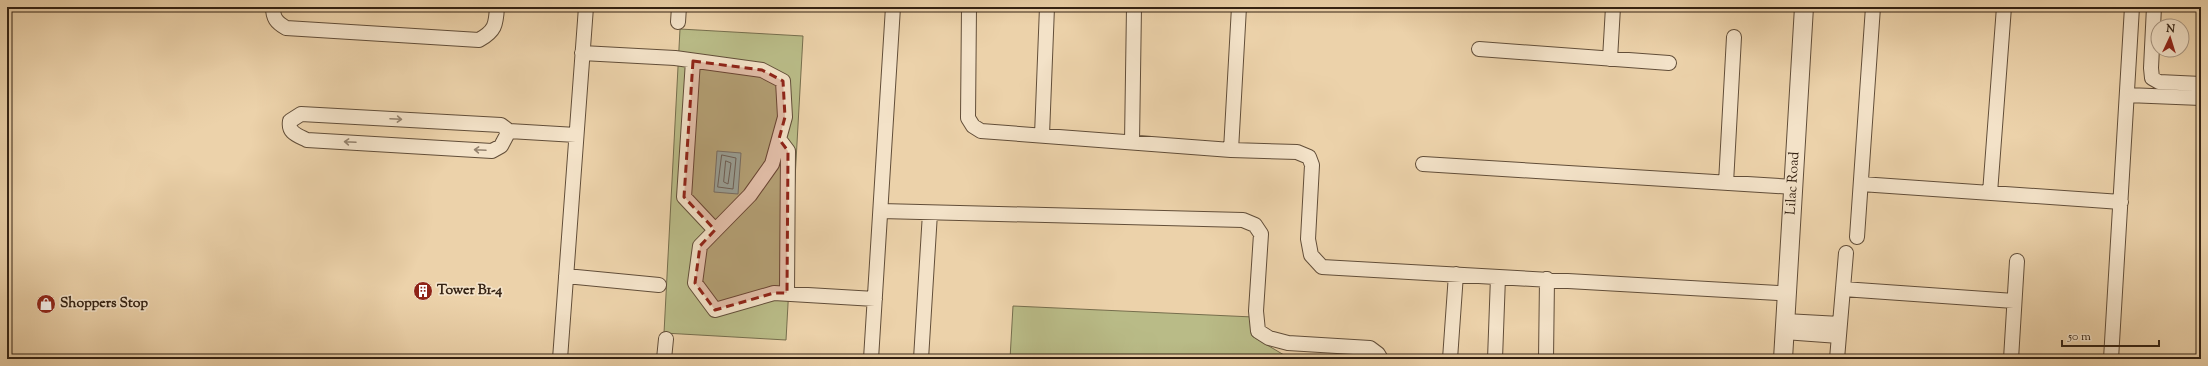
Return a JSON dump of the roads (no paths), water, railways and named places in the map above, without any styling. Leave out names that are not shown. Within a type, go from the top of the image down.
[{"type":"street","points":[[273,7],[273,16],[277,22],[286,28],[479,40],[491,33],[496,22],[497,7]]},
{"type":"street","points":[[560,359],[586,7]]},
{"type":"street","points":[[678,22],[679,7]]},
{"type":"street","points":[[871,359],[893,7]]},
{"type":"street","points":[[969,7],[968,118],[973,126],[981,131],[1231,150],[1297,152],[1309,157],[1312,165],[1308,239],[1311,255],[1322,267],[1778,293]]},
{"type":"street","points":[[1042,135],[1048,7]]},
{"type":"street","points":[[1132,142],[1134,7]]},
{"type":"street","points":[[1231,150],[1239,7]]},
{"type":"street","points":[[1610,59],[1613,7]]},
{"type":"street","name":"Lilac Road","points":[[1783,359],[1804,7]]},
{"type":"street","points":[[1857,237],[1873,7]]},
{"type":"street","points":[[1990,192],[2004,7]]},
{"type":"street","points":[[2111,359],[2132,7]]},
{"type":"street","points":[[2154,7],[2151,68],[2152,78],[2159,82],[2201,84]]},
{"type":"street","points":[[1726,183],[1734,37]]},
{"type":"street","points":[[1479,49],[1669,63]]},
{"type":"street","points":[[582,53],[693,61],[762,70],[783,81],[785,117],[772,164],[750,195],[700,246],[695,283],[715,310],[774,293],[875,299]]},
{"type":"street","points":[[693,61],[684,197],[715,230]]},
{"type":"street","points":[[2127,95],[2201,98]]},
{"type":"street","points":[[509,131],[501,146],[492,151],[307,140],[292,133],[289,127],[290,121],[301,114],[502,125],[509,131],[576,135]]},
{"type":"street","points":[[779,139],[788,151],[787,294]]},
{"type":"street","points":[[1423,164],[1794,187]]},
{"type":"street","points":[[1861,184],[2121,202]]},
{"type":"street","points":[[881,211],[1243,220],[1255,225],[1261,234],[1256,311],[1258,330],[1269,338],[1288,343],[1370,348],[1378,354],[1380,359]]},
{"type":"street","points":[[921,359],[930,213]]},
{"type":"street","points":[[1838,359],[1846,253]]},
{"type":"street","points":[[2011,359],[2017,261]]},
{"type":"street","points":[[1450,359],[1456,274]]},
{"type":"street","points":[[566,276],[659,285]]},
{"type":"street","points":[[1495,359],[1498,277]]},
{"type":"street","points":[[1546,359],[1547,279]]},
{"type":"street","points":[[1843,289],[2014,301]]},
{"type":"street","points":[[1785,327],[1840,330]]},
{"type":"street","points":[[664,359],[666,339]]},
{"type":"water","points":[[717,151],[741,153],[738,194],[714,192]]},
{"type":"place","name":"Tower B1-4","points":[[423,291]]},
{"type":"place","name":"Shoppers Stop","points":[[46,304]]}]
